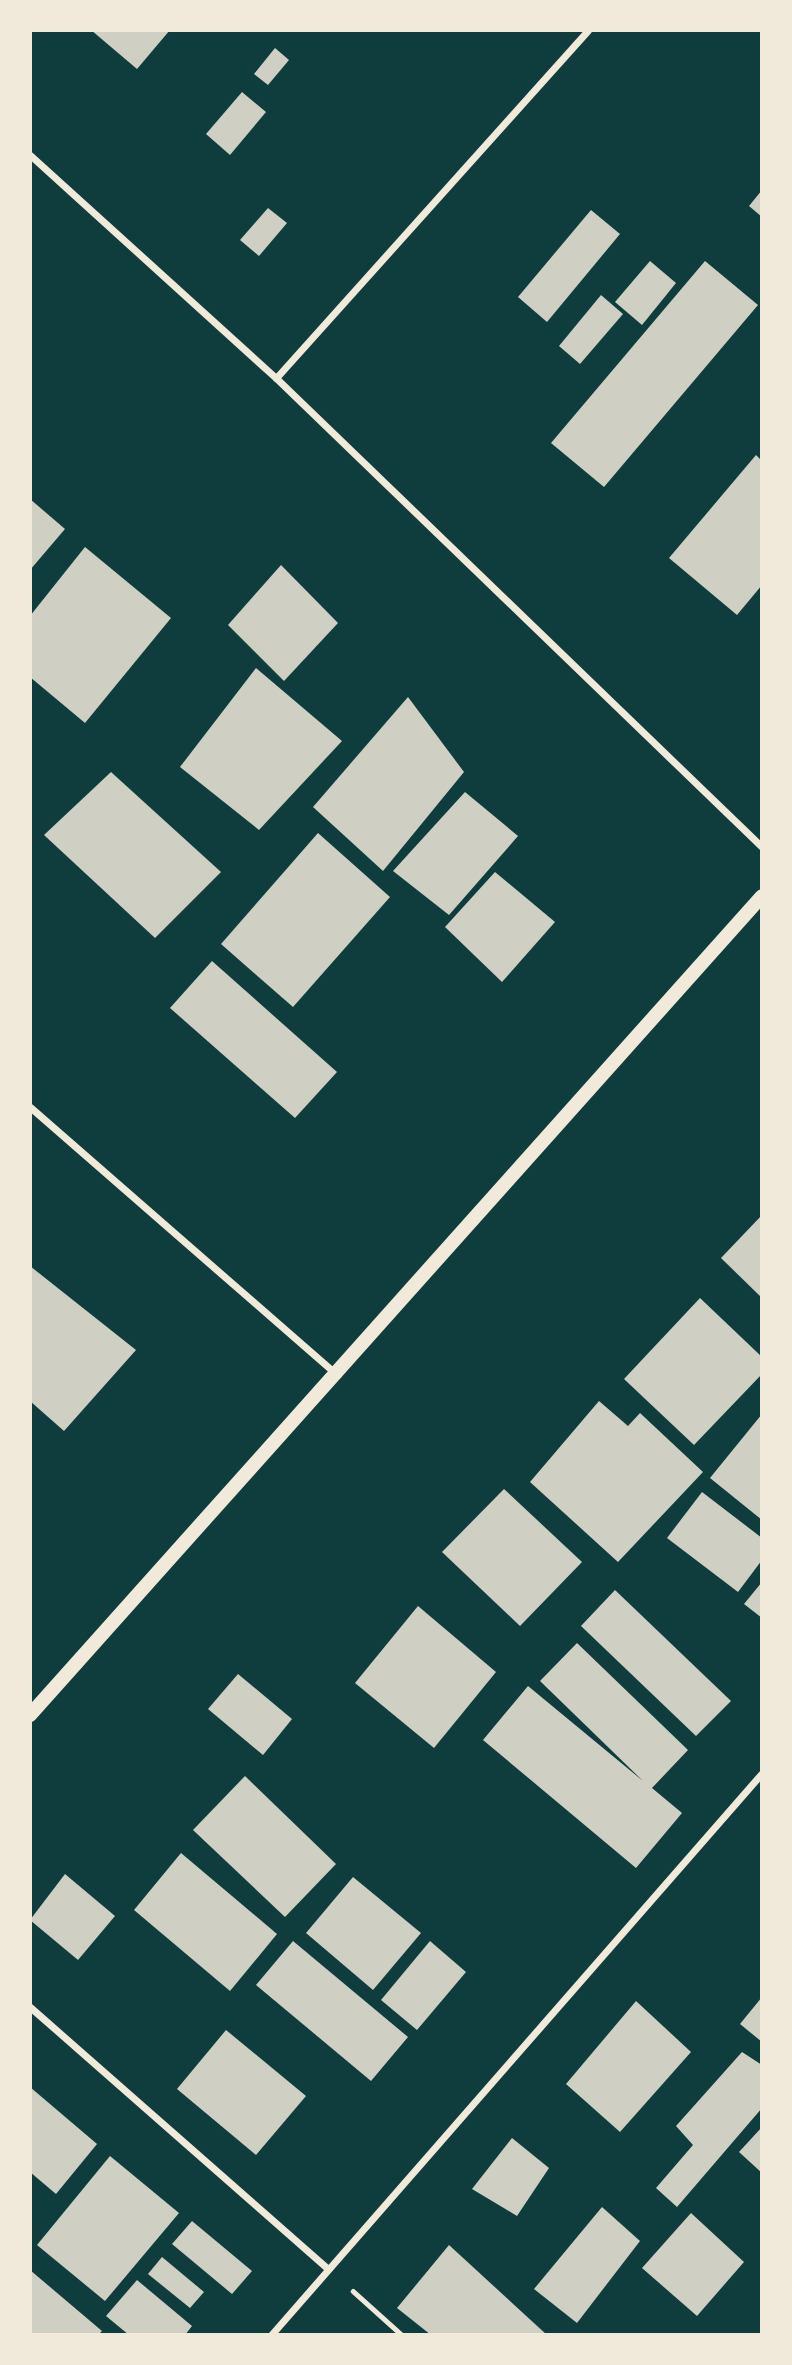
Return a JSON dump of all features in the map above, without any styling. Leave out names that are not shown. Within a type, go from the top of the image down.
[{"type":"main road","points":[[30,1715],[337,1375],[762,896]]},
{"type":"street","points":[[276,378],[588,30]]},
{"type":"street","points":[[30,155],[276,378],[762,847]]},
{"type":"street","points":[[30,1107],[337,1375]]},
{"type":"street","points":[[271,2335],[762,1773]]},
{"type":"street","points":[[30,2007],[328,2269]]},
{"type":"path","points":[[328,2269],[402,2335]]},
{"type":"building","points":[[91,30],[170,30],[137,69]]},
{"type":"building","points":[[275,48],[289,60],[268,85],[254,74]]},
{"type":"building","points":[[242,92],[266,112],[230,155],[206,134]]},
{"type":"building","points":[[762,190],[762,217],[749,206]]},
{"type":"building","points":[[268,208],[287,223],[259,256],[240,240]]},
{"type":"building","points":[[591,210],[620,234],[547,322],[518,297]]},
{"type":"building","points":[[650,261],[676,283],[642,325],[615,302]]},
{"type":"building","points":[[705,261],[758,305],[604,487],[551,443]]},
{"type":"building","points":[[601,295],[623,314],[580,364],[559,346]]},
{"type":"building","points":[[756,455],[762,461],[762,585],[737,615],[669,558]]},
{"type":"building","points":[[30,499],[65,529],[30,570]]},
{"type":"building","points":[[85,547],[171,618],[85,723],[30,677],[30,616]]},
{"type":"building","points":[[281,565],[338,623],[284,681],[228,625]]},
{"type":"building","points":[[256,668],[342,741],[259,830],[180,767]]},
{"type":"building","points":[[408,697],[464,772],[383,871],[313,807]]},
{"type":"building","points":[[111,772],[221,872],[155,938],[44,835]]},
{"type":"building","points":[[465,792],[518,836],[449,915],[393,871]]},
{"type":"building","points":[[318,833],[390,897],[293,1007],[221,944]]},
{"type":"building","points":[[495,872],[555,922],[502,982],[445,927]]},
{"type":"building","points":[[212,961],[337,1072],[295,1118],[170,1008]]},
{"type":"building","points":[[762,1215],[762,1298],[721,1258]]},
{"type":"building","points":[[30,1266],[136,1350],[64,1431],[30,1401]]},
{"type":"building","points":[[700,1298],[762,1357],[762,1374],[694,1445],[624,1379]]},
{"type":"building","points":[[599,1401],[628,1426],[640,1413],[703,1472],[618,1562],[530,1482]]},
{"type":"building","points":[[762,1414],[762,1520],[710,1478]]},
{"type":"building","points":[[504,1489],[582,1562],[520,1626],[442,1552]]},
{"type":"building","points":[[702,1492],[762,1538],[762,1560],[738,1592],[667,1538]]},
{"type":"building","points":[[762,1582],[762,1618],[744,1604]]},
{"type":"building","points":[[615,1590],[731,1701],[696,1736],[581,1626]]},
{"type":"building","points":[[418,1606],[496,1672],[434,1748],[355,1683]]},
{"type":"building","points":[[577,1643],[688,1750],[652,1788],[682,1813],[636,1868],[483,1740],[528,1686],[643,1781],[540,1681]]},
{"type":"building","points":[[238,1674],[292,1719],[263,1755],[208,1709]]},
{"type":"building","points":[[245,1776],[336,1864],[285,1917],[193,1830]]},
{"type":"building","points":[[181,1853],[277,1934],[230,1991],[134,1910]]},
{"type":"building","points":[[65,1874],[115,1916],[78,1960],[30,1920]]},
{"type":"building","points":[[353,1877],[421,1933],[373,1990],[306,1933]]},
{"type":"building","points":[[293,1941],[408,2037],[371,2081],[256,1985]]},
{"type":"building","points":[[430,1941],[466,1972],[417,2030],[381,2000]]},
{"type":"building","points":[[762,1997],[762,2042],[740,2024]]},
{"type":"building","points":[[636,2001],[691,2052],[620,2132],[566,2084]]},
{"type":"building","points":[[226,2030],[306,2096],[256,2155],[177,2089]]},
{"type":"building","points":[[742,2052],[762,2065],[762,2108],[677,2207],[656,2188],[693,2145],[676,2126]]},
{"type":"building","points":[[30,2087],[97,2144],[56,2194],[30,2172]]},
{"type":"building","points":[[762,2127],[762,2173],[739,2152]]},
{"type":"building","points":[[512,2138],[549,2168],[517,2216],[472,2189]]},
{"type":"building","points":[[110,2156],[179,2213],[105,2301],[37,2245]]},
{"type":"building","points":[[602,2207],[640,2241],[577,2323],[534,2289]]},
{"type":"building","points":[[691,2213],[744,2262],[697,2316],[642,2268]]},
{"type":"building","points":[[192,2221],[252,2271],[232,2294],[172,2244]]},
{"type":"building","points":[[449,2245],[547,2335],[431,2335],[397,2308]]},
{"type":"building","points":[[162,2257],[204,2292],[190,2308],[148,2274]]},
{"type":"building","points":[[30,2270],[102,2331],[98,2335],[30,2335]]},
{"type":"building","points":[[137,2280],[192,2326],[185,2335],[129,2335],[106,2316]]}]
